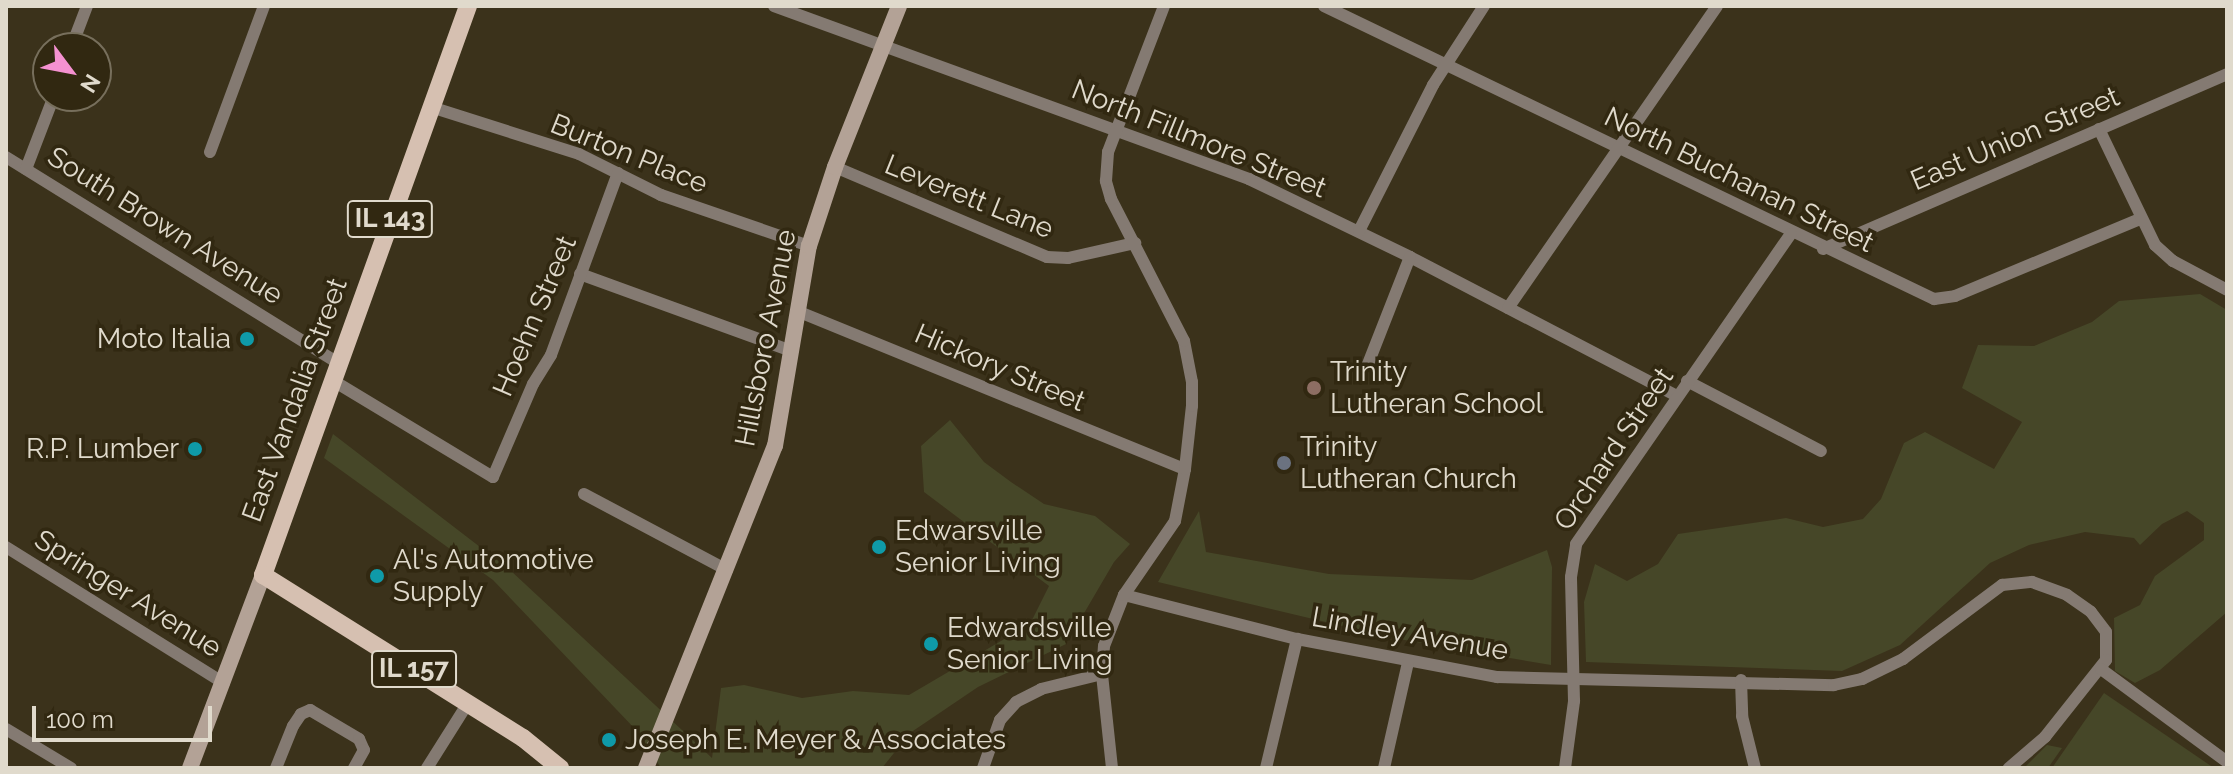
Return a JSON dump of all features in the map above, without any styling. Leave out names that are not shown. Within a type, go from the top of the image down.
[{"type":"main road","name":"East Vandalia Street","points":[[263,575],[468,6]]},
{"type":"main road","name":"IL 157","points":[[263,575],[468,703],[560,768]]},
{"type":"street","points":[[77,32],[87,6]]},
{"type":"street","points":[[210,152],[264,6]]},
{"type":"street","name":"North Fillmore Street","points":[[774,6],[1249,179],[1359,231],[1677,396]]},
{"type":"street","name":"Hillsboro Avenue","points":[[646,768],[775,446],[809,246],[835,167],[899,6]]},
{"type":"street","points":[[1112,768],[1102,674],[1106,635],[1124,595],[1175,521],[1192,406],[1189,360],[1174,319],[1106,181],[1108,152],[1164,6]]},
{"type":"street","name":"North Buchanan Street","points":[[1324,6],[1923,296],[1944,300],[2140,219]]},
{"type":"street","points":[[1359,231],[1446,63],[1484,6]]},
{"type":"street","points":[[1508,308],[1717,6]]},
{"type":"street","name":"East Union Street","points":[[1823,249],[2227,74]]},
{"type":"street","name":"Burton Place","points":[[431,107],[579,154],[661,195],[809,246]]},
{"type":"street","points":[[26,169],[48,112]]},
{"type":"street","points":[[2099,129],[2150,238],[2166,257],[2227,290]]},
{"type":"street","name":"South Brown Avenue","points":[[6,157],[493,477]]},
{"type":"street","name":"Leverett Lane","points":[[835,167],[1047,257],[1068,258],[1135,243]]},
{"type":"street","name":"Hoehn Street","points":[[493,477],[533,384],[551,355],[618,173]]},
{"type":"street","name":"Orchard Street","points":[[1565,768],[1570,752],[1574,678],[1571,609],[1576,544],[1791,234]]},
{"type":"street","points":[[1368,364],[1410,257]]},
{"type":"street","points":[[580,274],[792,351]]},
{"type":"street","name":"Hickory Street","points":[[797,311],[1185,469]]},
{"type":"street","points":[[1687,381],[1821,451]]},
{"type":"street","points":[[584,494],[727,570]]},
{"type":"street","name":"Springer Avenue","points":[[6,547],[224,683]]},
{"type":"street","name":"East Vandalia Street","points":[[190,768],[263,575]]},
{"type":"street","name":"Lindley Avenue","points":[[1124,595],[1297,639],[1497,677],[1741,680],[1834,685],[1862,679],[1934,639],[1990,591],[2021,580],[2067,595],[2100,622],[2106,639],[2106,660],[2101,669]]},
{"type":"street","points":[[1266,768],[1297,639]]},
{"type":"street","points":[[1384,768],[1408,662]]},
{"type":"street","points":[[2009,768],[2045,737],[2101,669],[2227,762]]},
{"type":"street","points":[[983,768],[1000,720],[1016,702],[1041,689],[1102,674]]},
{"type":"street","points":[[1741,680],[1742,716],[1755,768]]},
{"type":"street","points":[[427,768],[468,703]]},
{"type":"street","points":[[276,768],[293,726],[301,714],[310,710],[359,739],[364,750],[354,768]]},
{"type":"street","points":[[6,729],[71,768]]},
{"type":"green space","points":[[2200,294],[2227,310],[2227,612],[2160,670],[2135,683],[2115,671],[2114,618],[2140,605],[2155,576],[2204,540],[2204,523],[2187,511],[2162,524],[2140,545],[2134,538],[2085,532],[2029,545],[1990,563],[1900,645],[1842,671],[1586,662],[1584,602],[1595,564],[1627,581],[1658,564],[1678,534],[1786,518],[1823,527],[1863,519],[1881,499],[1904,443],[1925,432],[1994,469],[2022,422],[1962,388],[1978,345],[2034,346],[2092,322],[2119,301]]},
{"type":"green space","points":[[950,420],[984,462],[1011,482],[1044,504],[1095,516],[1130,544],[1114,562],[1066,644],[978,687],[910,733],[882,768],[661,768],[636,730],[493,580],[324,458],[333,434],[510,570],[712,758],[721,688],[744,685],[802,698],[853,691],[909,695],[1030,624],[1049,586],[924,492],[921,446]]},
{"type":"green space","points":[[1199,511],[1206,552],[1329,574],[1472,580],[1547,550],[1552,567],[1551,665],[1393,638],[1158,582]]},
{"type":"green space","points":[[2104,693],[2214,768],[2052,768]]},
{"type":"green space","points":[[2047,745],[2062,748],[2048,768],[2024,768]]},
{"type":"place","name":"Moto Italia","points":[[247,339]]},
{"type":"place","name":"Trinity Lutheran School","points":[[1314,388]]},
{"type":"place","name":"R.P. Lumber","points":[[195,449]]},
{"type":"place","name":"Trinity Lutheran Church","points":[[1284,463]]},
{"type":"place","name":"Edwarsville Senior Living","points":[[879,547]]},
{"type":"place","name":"Al's Automotive Supply","points":[[377,576]]},
{"type":"place","name":"Edwardsville Senior Living","points":[[931,644]]},
{"type":"place","name":"Joseph E. Meyer & Associates","points":[[609,740]]}]
